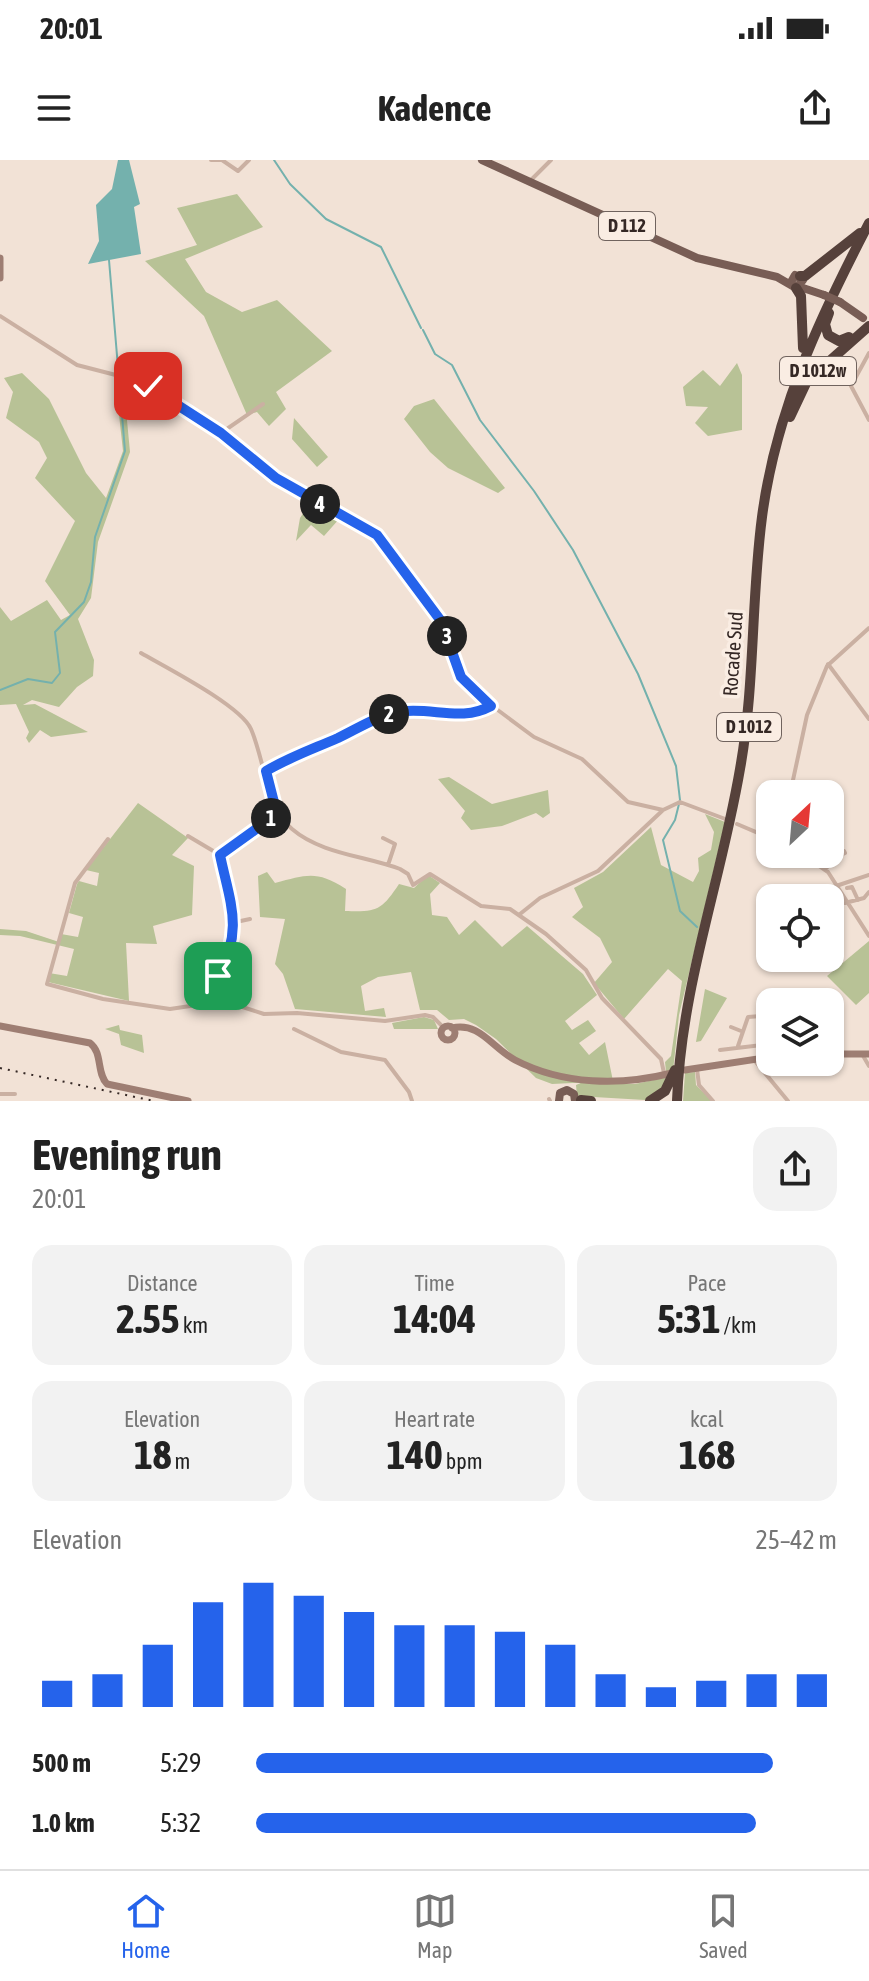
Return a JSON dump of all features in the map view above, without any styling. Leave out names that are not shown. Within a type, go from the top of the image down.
[{"type":"highway","points":[[796,380],[804,335],[797,282],[853,240],[869,223]]},
{"type":"highway","name":"Rocade Sud","points":[[679,1101],[681,1037],[741,766],[763,514],[778,437],[796,380],[828,301],[869,223]]},
{"type":"highway","name":"Rocade Sud","points":[[679,1101],[676,1075],[745,767],[770,490],[809,355],[869,234]]},
{"type":"highway","points":[[835,304],[825,324],[831,339],[839,341],[848,338],[867,319]]},
{"type":"highway","name":"D 1012w","points":[[785,430],[807,381],[867,319]]},
{"type":"highway","points":[[650,1101],[665,1091],[673,1079],[681,1037]]},
{"type":"main road","name":"D 112","points":[[482,160],[697,258],[797,282],[867,319]]},
{"type":"main road","points":[[553,1100],[560,1093],[578,1095]]},
{"type":"street","points":[[211,160],[222,160],[238,171],[249,160]]},
{"type":"street","points":[[530,182],[551,160]]},
{"type":"street","points":[[0,258],[0,278]]},
{"type":"street","points":[[0,316],[77,365],[139,381],[221,433],[276,478],[377,535],[441,621],[461,677],[491,706],[541,741],[582,759],[628,802],[663,810]]},
{"type":"street","points":[[869,353],[851,386],[869,420]]},
{"type":"street","points":[[221,433],[263,404]]},
{"type":"street","points":[[793,780],[807,715],[828,664],[869,628]]},
{"type":"street","points":[[141,653],[180,674],[243,719],[251,730],[266,771],[277,814],[299,835],[406,872],[413,885],[430,874],[481,906],[499,906],[520,914],[586,970],[602,998],[676,1075]]},
{"type":"street","points":[[828,664],[869,719]]},
{"type":"street","points":[[266,771],[295,753],[378,718],[406,711],[468,715],[491,706]]},
{"type":"street","points":[[520,914],[540,898],[598,871],[663,810],[680,802],[728,820]]},
{"type":"street","points":[[220,855],[277,814]]},
{"type":"street","points":[[737,824],[756,832]]},
{"type":"street","points":[[188,836],[220,855],[236,922],[228,959],[201,1004]]},
{"type":"street","points":[[383,838],[395,844],[388,865]]},
{"type":"street","points":[[108,839],[75,883],[47,984],[103,999],[161,1008],[228,1001],[259,1013],[297,1013],[385,1021],[425,1015],[452,1028],[474,1028],[516,1060],[585,1080],[619,1084],[676,1075],[697,1067],[756,1059]]},
{"type":"street","points":[[825,869],[835,884]]},
{"type":"street","points":[[846,886],[866,877],[869,889],[858,900],[848,902]]},
{"type":"street","points":[[846,886],[848,902]]},
{"type":"street","points":[[846,886],[852,887],[858,900]]},
{"type":"street","points":[[844,897],[869,936]]},
{"type":"street","points":[[236,922],[250,919]]},
{"type":"street","points":[[738,1046],[749,1015],[747,1009]]},
{"type":"street","points":[[749,1015],[756,1016]]},
{"type":"street","points":[[0,1026],[88,1043],[96,1048],[102,1078],[107,1084],[188,1101]]},
{"type":"street","points":[[731,1027],[741,1031]]},
{"type":"street","points":[[294,1029],[341,1052],[385,1060],[409,1092],[412,1101]]},
{"type":"street","points":[[720,1050],[756,1044]]},
{"type":"street","points":[[844,1054],[866,1054],[869,1066]]},
{"type":"street","points":[[753,1059],[788,1101]]},
{"type":"street","points":[[697,1067],[699,1085],[713,1101]]},
{"type":"street","points":[[578,1095],[585,1080]]},
{"type":"street","points":[[0,1094],[15,1094]]},
{"type":"green space","points":[[237,194],[263,227],[185,259],[206,292],[242,312],[277,300],[332,351],[276,392],[286,409],[269,426],[257,412],[247,415],[204,316],[145,261],[197,245],[177,208]]},
{"type":"green space","points":[[737,363],[742,375],[742,430],[708,436],[695,423],[708,407],[686,406],[683,387],[703,370],[720,386]]},
{"type":"green space","points":[[22,373],[49,399],[86,473],[106,498],[123,451],[115,378],[123,378],[130,452],[98,542],[91,598],[78,619],[94,660],[93,676],[77,687],[59,707],[32,700],[23,705],[35,704],[88,732],[51,737],[40,730],[29,743],[26,738],[29,732],[16,704],[0,705],[0,607],[11,621],[47,600],[61,620],[70,615],[45,581],[75,521],[35,478],[47,458],[39,442],[6,418],[13,392],[4,378]]},
{"type":"green space","points":[[434,399],[505,488],[498,493],[448,468],[430,452],[404,419],[414,406]]},
{"type":"green space","points":[[294,418],[328,457],[317,467],[292,439]]},
{"type":"green space","points":[[312,500],[340,518],[324,536],[311,525],[296,541],[300,518]]},
{"type":"green space","points":[[449,777],[492,804],[548,790],[550,813],[543,818],[536,813],[502,826],[471,830],[461,818],[465,811],[438,779]]},
{"type":"green space","points":[[138,803],[188,838],[172,855],[194,866],[192,915],[153,926],[157,944],[126,943],[129,1001],[48,982],[49,973],[67,976],[74,949],[20,936],[0,935],[0,929],[26,931],[59,942],[61,934],[78,937],[83,917],[69,913],[77,884],[79,881],[97,886],[99,873],[86,870]]},
{"type":"green space","points":[[705,814],[725,822],[679,1015],[673,1071],[666,1071],[665,1062],[671,1056],[682,981],[668,969],[624,1019],[594,983],[612,962],[600,938],[572,917],[583,907],[574,888],[603,872],[651,827],[661,865],[693,882],[699,871],[698,858],[711,850],[714,832]]},
{"type":"green space","points":[[267,872],[275,883],[304,876],[327,879],[346,889],[345,911],[377,908],[399,884],[414,888],[428,875],[440,883],[430,894],[432,915],[447,917],[459,935],[475,920],[502,947],[527,926],[583,974],[597,995],[565,1021],[572,1030],[588,1020],[596,1031],[579,1043],[589,1055],[605,1042],[613,1081],[552,1084],[536,1078],[496,1039],[476,1025],[464,1019],[449,1020],[437,1010],[420,1010],[411,972],[378,977],[361,986],[365,1011],[384,1008],[386,1017],[295,1009],[283,974],[275,964],[285,919],[260,917],[258,876]]},
{"type":"green space","points":[[869,941],[869,993],[856,1005],[844,993],[844,988],[839,988],[827,976],[832,972],[844,972],[844,962]]},
{"type":"green space","points":[[705,989],[727,998],[701,1041],[696,1042]]},
{"type":"green space","points":[[424,1017],[434,1020],[438,1029],[394,1029],[392,1023]]},
{"type":"green space","points":[[119,1025],[120,1030],[142,1035],[144,1053],[121,1045],[119,1034],[105,1029]]},
{"type":"green space","points":[[695,1072],[696,1085],[712,1101],[683,1101],[685,1073]]},
{"type":"green space","points":[[672,1076],[653,1097],[645,1100],[577,1096],[576,1085],[583,1082],[635,1084]]},
{"type":"water","points":[[118,160],[129,160],[140,204],[134,207],[141,254],[88,264],[99,241],[96,205],[112,189]]},
{"type":"waterway","points":[[274,160],[290,184],[326,219],[381,247],[421,328]]},
{"type":"waterway","points":[[0,690],[28,679],[52,683],[60,673],[55,632],[84,602],[91,582],[95,537],[125,451],[109,260]]},
{"type":"waterway","points":[[423,330],[435,354],[452,365],[480,420],[534,491],[573,550],[638,674],[676,766],[680,800],[675,820],[663,840],[680,911],[697,927]]},
{"type":"railway","points":[[0,1068],[154,1101]]},
{"type":"route","points":[[148,386],[221,433],[276,478],[377,535],[441,621],[461,677],[491,706],[468,715],[406,711],[378,718],[295,753],[266,771],[277,814],[220,855],[236,922],[228,959],[218,976]]}]
